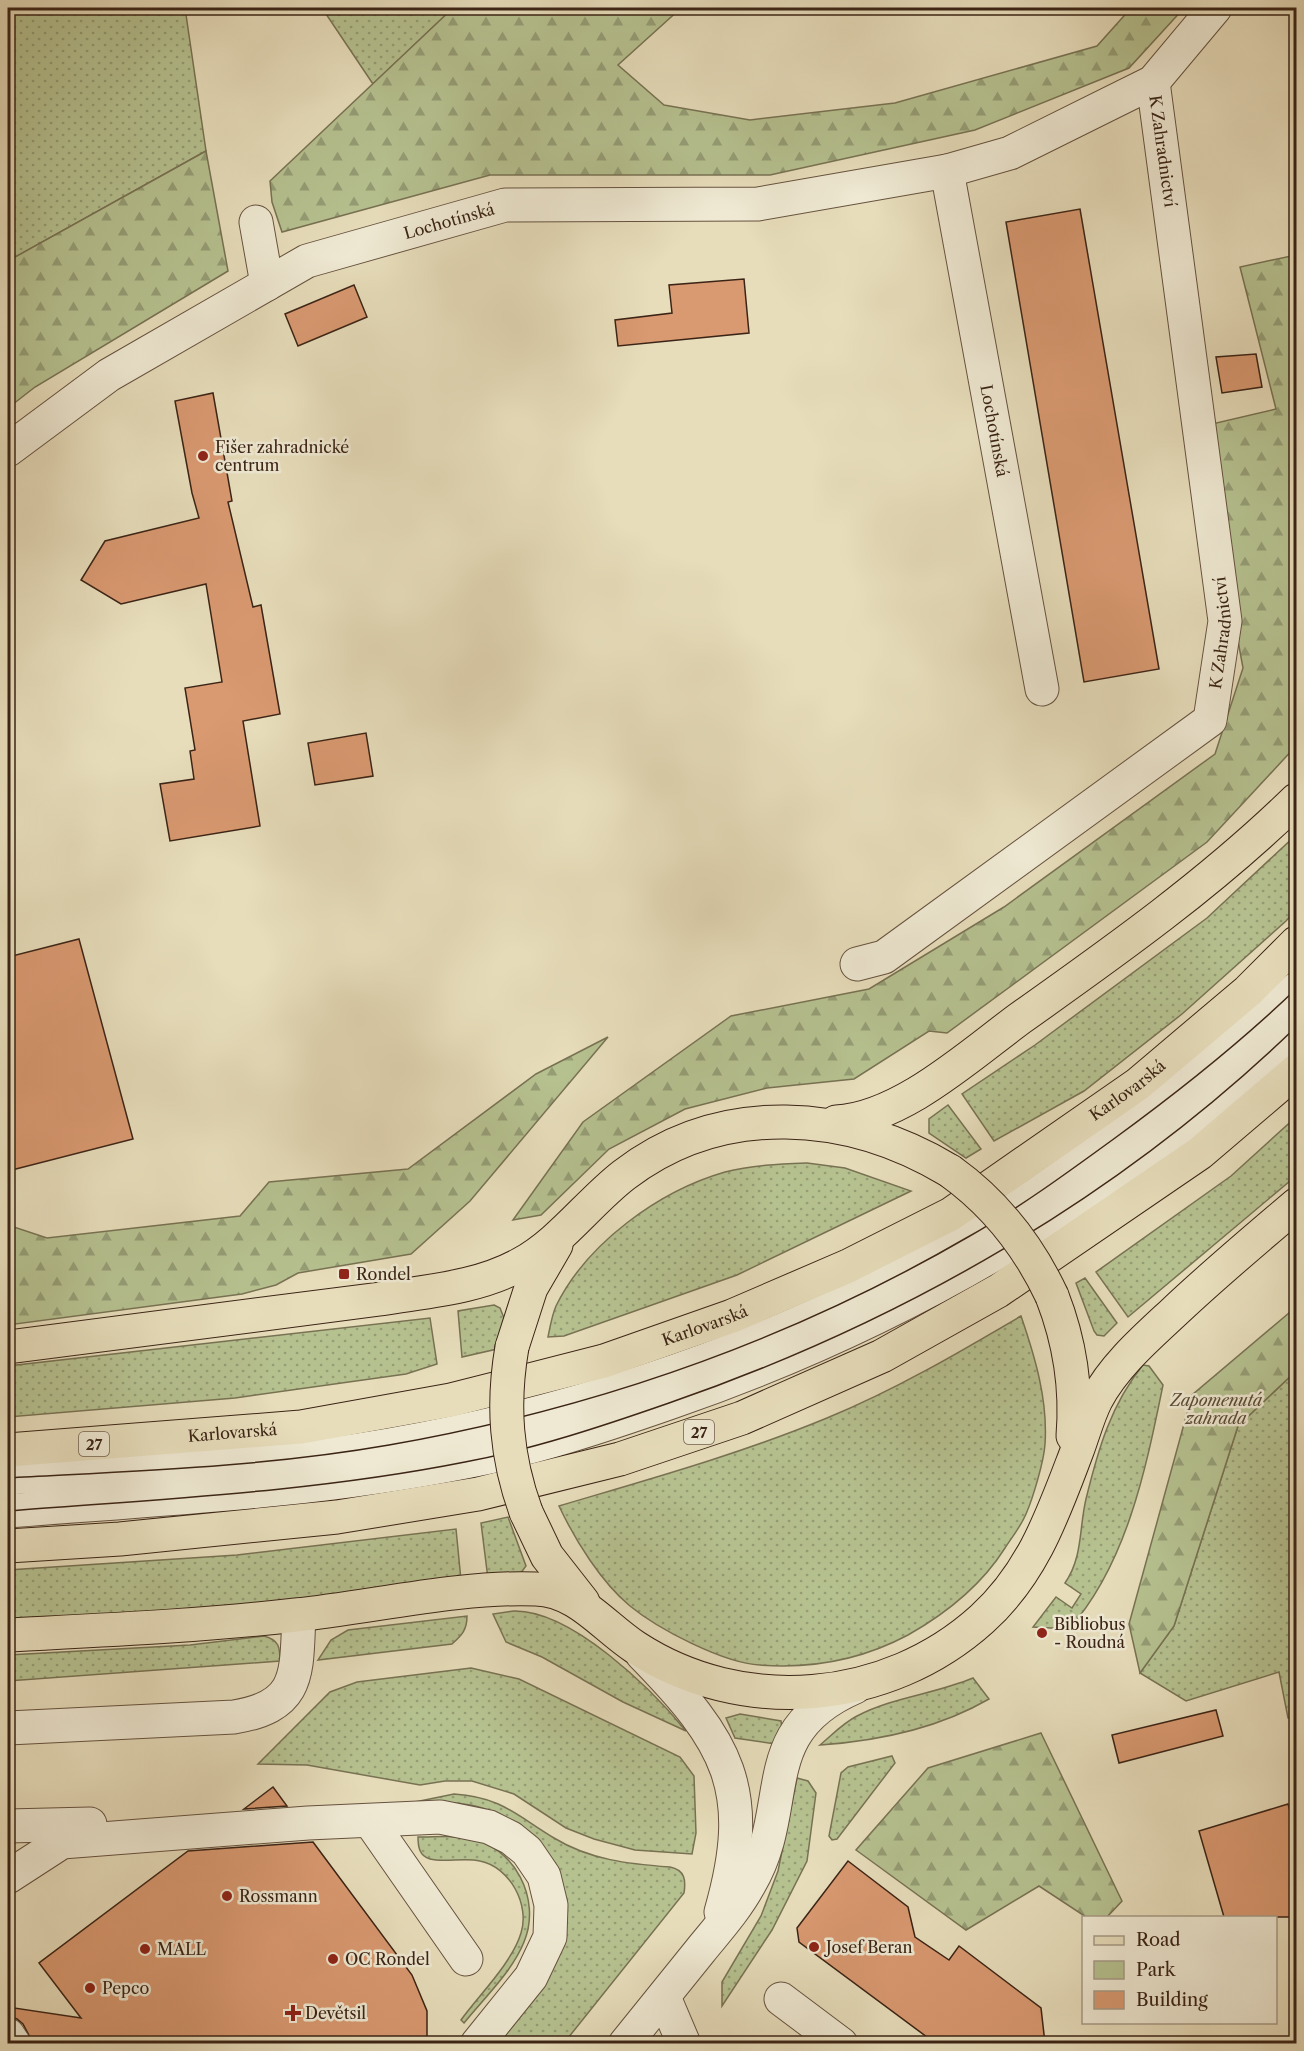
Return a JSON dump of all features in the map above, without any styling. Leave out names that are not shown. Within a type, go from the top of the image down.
[{"type":"main road","points":[[8,1347],[380,1299],[467,1284],[522,1264],[539,1252],[627,1173],[668,1149],[699,1137],[756,1124],[861,1120],[879,1113],[935,1079],[1182,901],[1296,800]]},
{"type":"main road","name":"Karlovarská","points":[[8,1450],[301,1427],[452,1400],[604,1361],[732,1316],[848,1266],[951,1214],[1138,1084],[1248,992],[1296,943]]},
{"type":"main road","name":"27","points":[[8,1546],[120,1539],[337,1517],[478,1494],[620,1459],[742,1418],[882,1356],[998,1291],[1200,1153],[1296,1071]]},
{"type":"main road","points":[[819,1123],[886,1138],[907,1147],[950,1171],[984,1198],[1013,1230],[1041,1272],[1065,1335],[1074,1391],[1073,1442],[1065,1482]]},
{"type":"main road","points":[[8,1635],[190,1626],[532,1588],[547,1589],[565,1595],[633,1646],[689,1674],[739,1688],[798,1693],[859,1685],[894,1674],[929,1657],[957,1639],[989,1612],[1029,1563],[1046,1532],[1095,1402],[1124,1361],[1216,1273],[1296,1205]]},
{"type":"main road","points":[[586,1208],[561,1238],[540,1269],[523,1308],[507,1375],[506,1431],[516,1486],[525,1512],[557,1570],[594,1615]]},
{"type":"street","name":"Lochotínská","points":[[8,450],[109,375],[307,261],[505,205],[758,204],[947,171],[1010,153],[1154,82],[1215,8]]},
{"type":"street","name":"K Zahradnictví","points":[[857,964],[884,957],[1210,720],[1225,621],[1154,82]]},
{"type":"street","name":"Lochotínská","points":[[947,171],[1042,689]]},
{"type":"street","points":[[256,222],[267,284]]},
{"type":"street","name":"Karlovarská","points":[[8,1478],[234,1465],[390,1445],[554,1409],[717,1358],[795,1326],[896,1278],[980,1230],[1046,1188],[1162,1104],[1270,1015],[1296,989]]},
{"type":"street","points":[[8,1511],[282,1490],[466,1462],[614,1422],[723,1384],[801,1354],[898,1309],[1030,1233],[1183,1128],[1296,1027]]},
{"type":"street","points":[[8,1728],[234,1717],[267,1709],[282,1699],[291,1688],[296,1673],[299,1615]]},
{"type":"street","points":[[633,1646],[696,1713],[721,1752],[732,1784],[736,1834],[733,1863],[716,1932]]},
{"type":"street","points":[[625,2043],[716,1932],[758,1870],[771,1830],[784,1756],[797,1729],[815,1709],[859,1685]]},
{"type":"street","points":[[8,1877],[62,1842],[308,1823],[440,1817],[489,1827],[511,1838],[527,1851],[544,1876],[551,1905],[550,1936],[531,1977],[477,2043]]},
{"type":"street","points":[[370,1821],[466,1959]]},
{"type":"street","points":[[8,1827],[151,1822]]},
{"type":"street","points":[[664,1997],[684,2043]]},
{"type":"street","points":[[781,1999],[841,2043]]},
{"type":"street","points":[[8,2035],[14,2043]]},
{"type":"green space","points":[[8,8],[185,8],[206,151],[8,261]]},
{"type":"green space","points":[[322,8],[453,8],[373,84]]},
{"type":"green space","points":[[453,8],[681,8],[618,65],[664,105],[750,120],[895,103],[1097,46],[1131,8],[1184,8],[1129,68],[975,130],[770,175],[490,175],[282,232],[272,202],[270,181]]},
{"type":"green space","points":[[206,151],[228,271],[35,387],[8,408],[8,261]]},
{"type":"green space","points":[[1291,256],[1296,270],[1296,746],[1207,842],[947,1033],[929,1031],[854,1079],[767,1088],[685,1109],[609,1149],[541,1215],[513,1220],[583,1122],[731,1016],[869,989],[1004,907],[1215,754],[1243,668],[1199,427],[1276,409],[1240,267]]},
{"type":"green space","points":[[1296,835],[1296,910],[1286,921],[1182,1014],[1084,1091],[994,1141],[962,1094],[1035,1045],[1207,918]]},
{"type":"green space","points":[[608,1037],[470,1201],[411,1254],[298,1273],[276,1285],[242,1294],[8,1325],[8,1225],[47,1238],[240,1216],[269,1182],[408,1169],[536,1074]]},
{"type":"green space","points":[[948,1105],[981,1149],[966,1158],[929,1133],[929,1119]]},
{"type":"green space","points":[[1296,1117],[1296,1176],[1128,1317],[1096,1272],[1231,1176]]},
{"type":"green space","points":[[807,1163],[845,1168],[911,1191],[737,1275],[564,1336],[548,1337],[556,1306],[569,1283],[586,1261],[627,1222],[675,1192],[725,1172],[756,1166]]},
{"type":"green space","points":[[1085,1278],[1117,1323],[1104,1336],[1097,1335],[1094,1331],[1076,1283]]},
{"type":"green space","points":[[494,1305],[500,1308],[504,1318],[497,1349],[462,1357],[458,1311]]},
{"type":"green space","name":"Zapomenutá zahrada","points":[[1296,1307],[1296,1371],[1238,1426],[1174,1626],[1140,1673],[1129,1624],[1192,1395]]},
{"type":"green space","points":[[1021,1316],[1039,1379],[1045,1428],[1043,1460],[1029,1507],[996,1562],[962,1598],[908,1635],[891,1643],[855,1656],[818,1664],[779,1666],[745,1663],[710,1652],[657,1625],[619,1596],[590,1560],[559,1506],[728,1455],[827,1418],[902,1383]]},
{"type":"green space","points":[[430,1318],[437,1364],[406,1374],[235,1398],[8,1417],[8,1366]]},
{"type":"green space","points":[[1143,1365],[1149,1366],[1163,1385],[1141,1482],[1120,1545],[1089,1603],[1069,1629],[1033,1627],[1056,1597],[1072,1608],[1081,1594],[1065,1583],[1078,1553],[1091,1481],[1101,1445],[1114,1412]]},
{"type":"green space","points":[[1296,1371],[1296,1717],[1288,1718],[1279,1672],[1186,1701],[1140,1673],[1174,1626],[1238,1426]]},
{"type":"green space","points":[[508,1517],[526,1566],[520,1574],[488,1579],[481,1523]]},
{"type":"green space","points":[[456,1529],[461,1580],[288,1602],[8,1621],[8,1570],[237,1555]]},
{"type":"green space","points":[[514,1611],[536,1614],[560,1623],[584,1637],[631,1674],[686,1731],[623,1702],[542,1657],[506,1642],[493,1614]]},
{"type":"green space","points":[[467,1616],[463,1632],[452,1644],[318,1660],[331,1640],[348,1630]]},
{"type":"green space","points":[[264,1636],[278,1645],[280,1661],[8,1681],[8,1655],[190,1645]]},
{"type":"green space","points":[[471,1668],[519,1679],[680,1757],[694,1776],[696,1833],[692,1854],[635,1850],[594,1839],[566,1828],[514,1794],[472,1781],[445,1781],[420,1785],[307,1765],[258,1764],[330,1692],[357,1682]]},
{"type":"green space","points":[[973,1678],[989,1699],[950,1718],[886,1736],[820,1745],[857,1716],[900,1700]]},
{"type":"green space","points":[[740,1714],[781,1721],[782,1729],[775,1744],[735,1738],[726,1718]]},
{"type":"green space","points":[[1041,1733],[1122,1901],[1108,1916],[1084,1916],[1039,1886],[966,1930],[856,1850],[928,1768]]},
{"type":"green space","points":[[892,1756],[895,1763],[837,1839],[832,1840],[829,1836],[841,1773],[848,1767]]},
{"type":"green space","points":[[797,1778],[808,1781],[816,1793],[807,1861],[772,1930],[722,2006],[722,1982],[761,1916],[778,1871]]},
{"type":"green space","points":[[454,1794],[496,1803],[554,1838],[596,1856],[610,1860],[670,1867],[682,1873],[685,1884],[684,1893],[564,2043],[501,2043],[499,2039],[546,1978],[535,1836],[504,1817],[478,1807],[465,1804],[415,1802]]},
{"type":"green space","points":[[418,1837],[463,1837],[485,1843],[511,1863],[526,1892],[529,1926],[519,1953],[505,1974],[464,2023],[461,2020],[503,1967],[517,1944],[523,1922],[523,1911],[515,1889],[500,1871],[480,1861],[426,1858],[421,1853]]},
{"type":"building","points":[[1080,209],[1159,669],[1084,682],[1006,222]]},
{"type":"building","points":[[744,279],[749,333],[618,346],[615,320],[672,313],[669,285]]},
{"type":"building","points":[[354,285],[367,317],[298,346],[285,314]]},
{"type":"building","points":[[1256,354],[1262,387],[1222,393],[1216,357]]},
{"type":"building","points":[[213,393],[232,501],[228,502],[253,607],[261,605],[280,714],[243,721],[260,826],[170,841],[160,784],[194,779],[190,751],[195,750],[185,688],[222,682],[206,584],[121,604],[81,580],[105,541],[199,518],[192,493],[175,401]]},
{"type":"building","points":[[366,733],[373,776],[315,785],[308,743]]},
{"type":"building","points":[[79,939],[133,1139],[8,1171],[8,957]]},
{"type":"building","points":[[1216,1710],[1223,1736],[1119,1763],[1112,1735]]},
{"type":"building","points":[[273,1787],[287,1806],[244,1809]]},
{"type":"building","points":[[1288,1804],[1296,1833],[1296,1917],[1224,1916],[1199,1831]]},
{"type":"building","points":[[313,1842],[412,1975],[427,2011],[427,2043],[33,2043],[23,2024],[8,2016],[8,2007],[81,2018],[39,1963],[188,1851]]},
{"type":"building","points":[[848,1861],[908,1907],[915,1937],[949,1960],[959,1946],[1041,2008],[1045,2043],[935,2043],[799,1942],[797,1928]]},
{"type":"tram line","points":[[8,1478],[247,1463],[389,1445],[540,1412],[688,1367],[831,1308],[900,1274],[987,1226],[1061,1177],[1162,1103],[1231,1048],[1296,989]]},
{"type":"tram line","points":[[8,1511],[294,1488],[465,1462],[517,1451],[594,1428],[755,1371],[840,1335],[923,1294],[1003,1249],[1081,1200],[1156,1147],[1228,1089],[1296,1027]]},
{"type":"place","name":"Fišer zahradnické centrum","points":[[203,456]]},
{"type":"place","name":"Rondel","points":[[344,1274]]},
{"type":"place","name":"Bibliobus - Roudná","points":[[1042,1633]]},
{"type":"place","name":"Rossmann","points":[[227,1896]]},
{"type":"place","name":"Josef Beran","points":[[814,1947]]},
{"type":"place","name":"MALL","points":[[145,1949]]},
{"type":"place","name":"OC Rondel","points":[[333,1959]]},
{"type":"place","name":"Pepco","points":[[90,1988]]},
{"type":"place","name":"Devětsil","points":[[293,2013]]}]
